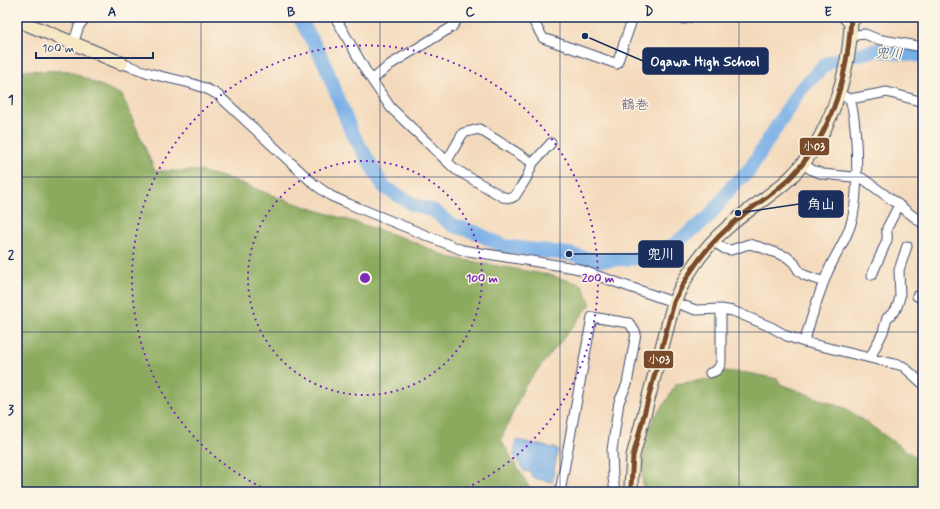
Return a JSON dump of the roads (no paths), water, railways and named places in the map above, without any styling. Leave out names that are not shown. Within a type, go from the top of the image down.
[{"type":"street","points":[[73,44],[79,26],[86,17]]},
{"type":"street","points":[[335,17],[372,80],[391,108],[455,169],[496,193],[503,197],[511,198],[515,196],[526,179],[533,164],[551,143]]},
{"type":"street","points":[[372,80],[391,64],[452,27],[460,17]]},
{"type":"street","points":[[531,17],[543,38],[617,64],[633,17]]},
{"type":"street","points":[[672,17],[684,19],[690,17]]},
{"type":"street","points":[[17,20],[121,63],[154,74],[196,84],[208,89],[218,95],[314,184],[331,196],[462,250],[575,268],[696,310],[721,309],[733,311],[771,327],[787,336],[804,342],[903,366],[923,384]]},
{"type":"street","points":[[850,27],[856,35],[865,34],[877,40],[923,47]]},
{"type":"street","points":[[632,492],[632,456],[674,302],[682,284],[692,267],[712,241],[728,226],[776,190],[802,163],[843,95],[850,27]]},
{"type":"street","points":[[843,95],[887,92],[923,102]]},
{"type":"street","points":[[804,342],[824,282],[852,220],[855,204],[856,142],[852,106],[843,95]]},
{"type":"street","points":[[447,161],[463,133],[479,129],[533,164]]},
{"type":"street","points":[[802,163],[812,170],[823,174],[862,178],[923,224]]},
{"type":"street","points":[[872,275],[888,236],[887,228],[899,205]]},
{"type":"street","points":[[712,241],[725,249],[731,250],[749,244],[760,247],[787,257],[794,263],[798,271],[824,282]]},
{"type":"street","points":[[870,358],[883,332],[887,318],[895,311],[898,304],[900,297],[900,270],[907,246]]},
{"type":"street","points":[[710,373],[716,371],[720,367],[721,362],[721,309]]},
{"type":"street","points":[[560,492],[592,317],[630,323],[636,333],[627,384],[619,402],[612,450],[615,492]]},
{"type":"water","points":[[516,440],[558,449],[552,482],[533,478],[530,471],[525,472],[514,455]]},
{"type":"waterway","name":"兜川","points":[[299,17],[324,62],[351,131],[384,187],[414,205],[434,211],[452,225],[475,232],[503,246],[569,254],[596,260],[629,259],[647,256],[674,244],[708,218],[733,185],[748,172],[799,91],[826,64],[837,59],[877,50],[923,56]]},
{"type":"place","name":"Ogawa High School","points":[[585,36]]},
{"type":"place","name":"角山","points":[[738,213]]},
{"type":"place","name":"兜川","points":[[569,254]]},
{"type":"district","name":"鶴巻","points":[[635,104]]}]
